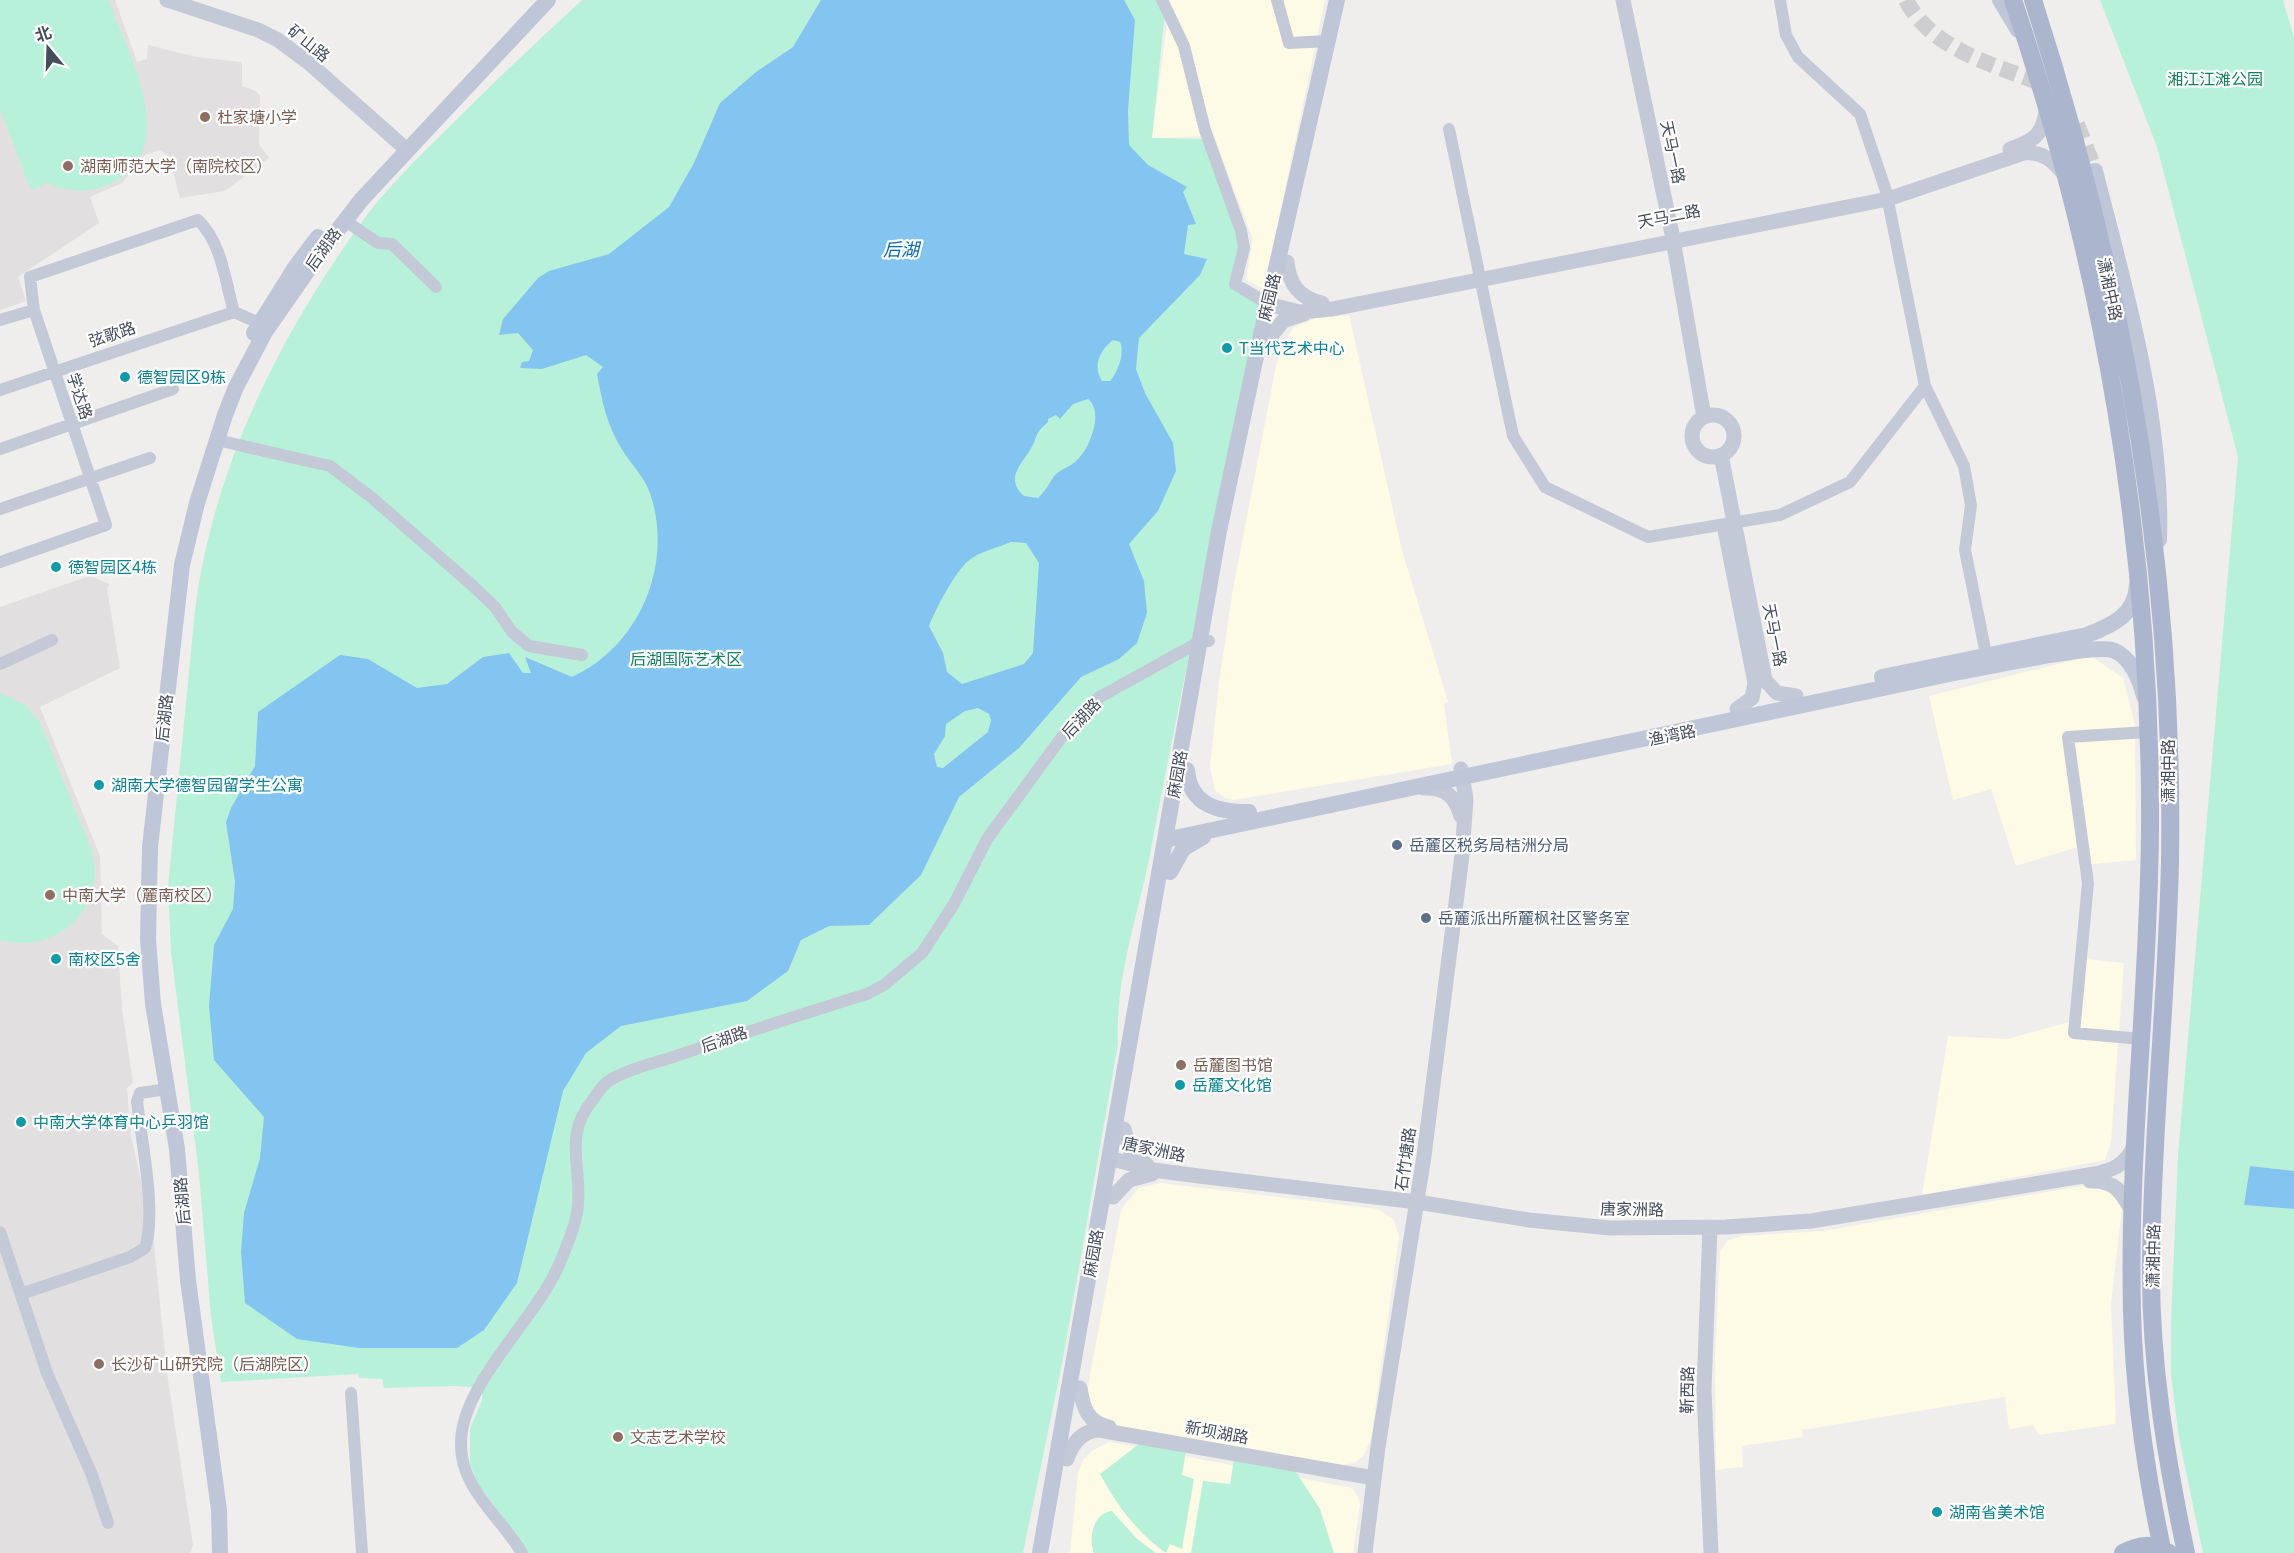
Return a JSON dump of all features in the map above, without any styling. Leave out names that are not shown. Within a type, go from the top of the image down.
[{"type":"main road","name":"后湖路","points":[[213,1553],[205,1456],[183,1327],[148,939],[150,848],[182,566],[217,440],[236,387],[266,332],[344,220],[405,144],[507,27],[536,0]]},
{"type":"main road","name":"后湖路","points":[[220,1553],[219,1510],[188,1280],[182,1196],[144,991],[139,905],[153,736],[178,546],[212,422],[225,388],[260,323],[296,266],[350,198],[548,0]]},
{"type":"main road","name":"麻园路","points":[[1051,1553],[1113,1197],[1113,1164],[1124,1129],[1170,872],[1172,833],[1187,770],[1219,531],[1273,301],[1338,0]]},
{"type":"main road","name":"麻园路","points":[[1040,1553],[1113,1164],[1204,641],[1270,336],[1273,301],[1287,262],[1348,0]]},
{"type":"main road","points":[[2000,0],[2030,50]]},
{"type":"main road","name":"潇湘中路","points":[[2013,0],[2047,106],[2095,303],[2116,413],[2138,581],[2146,706],[2150,858],[2133,1215],[2134,1349],[2142,1425],[2163,1552]]},
{"type":"main road","name":"潇湘中路","points":[[2033,0],[2085,173],[2112,294],[2133,400],[2158,562],[2169,736],[2170,859],[2151,1265],[2155,1372],[2186,1553]]},
{"type":"main road","points":[[2095,171],[2121,272],[2143,377],[2160,492],[2158,562]]},
{"type":"main road","name":"渔湾路","points":[[1172,833],[1250,812],[1458,774],[1796,696],[1986,654],[2086,635],[2111,626],[2133,605],[2138,581]]},
{"type":"main road","name":"渔湾路","points":[[1172,833],[1233,826],[1417,788],[1458,774],[1499,771],[1954,674],[2100,648],[2115,651],[2129,663],[2140,683],[2146,706]]},
{"type":"main road","points":[[1187,770],[1192,790],[1203,803],[1221,810],[1250,812]]},
{"type":"main road","points":[[1170,872],[1178,856],[1192,843],[1233,826]]},
{"type":"main road","points":[[2129,1550],[2152,1545],[2163,1552],[2172,1534],[2177,1516],[2177,1505]]},
{"type":"main road","points":[[2129,1550],[2152,1530],[2156,1510]]},
{"type":"street","name":"矿山路","points":[[168,0],[258,30],[278,40],[405,144]]},
{"type":"street","name":"矿山路","points":[[182,0],[253,22],[283,37],[405,144]]},
{"type":"street","points":[[1162,0],[1181,36],[1205,130],[1241,231],[1244,248],[1235,284],[1299,312],[1318,307]]},
{"type":"street","points":[[1277,0],[1289,43],[1328,41]]},
{"type":"street","name":"天马一路","points":[[1623,0],[1675,237]]},
{"type":"street","name":"天马一路","points":[[1629,0],[1709,416]]},
{"type":"street","points":[[1780,0],[1786,35],[1798,57],[1860,114],[1887,195],[1925,386],[1964,465],[1971,505],[1965,550],[1986,654]]},
{"type":"street","name":"天马二路","points":[[1318,307],[1887,195],[2034,140],[2044,123],[2047,106]]},
{"type":"street","points":[[1449,129],[1513,436],[1545,487],[1648,537],[1780,515],[1850,483],[1925,386]]},
{"type":"street","points":[[1887,195],[2033,152],[2050,159],[2065,176]]},
{"type":"street","name":"学达路","points":[[0,562],[105,525],[34,310],[30,277],[198,220],[209,231],[215,244],[234,312]]},
{"type":"street","points":[[344,220],[378,243],[392,244],[436,287]]},
{"type":"street","points":[[1287,262],[1294,288],[1318,307]]},
{"type":"street","points":[[1270,336],[1283,321],[1318,307]]},
{"type":"street","points":[[0,320],[34,310]]},
{"type":"street","points":[[234,312],[260,323]]},
{"type":"street","name":"弦歌路","points":[[0,390],[54,370],[234,312]]},
{"type":"street","points":[[0,449],[173,389]]},
{"type":"street","points":[[1709,416],[1724,419],[1732,429],[1732,443],[1716,456],[1698,451],[1692,440],[1694,426],[1709,416]]},
{"type":"street","points":[[217,440],[330,466],[371,497],[473,586],[495,607],[512,632],[529,646],[582,656]]},
{"type":"street","name":"天马一路","points":[[1716,456],[1755,683],[1752,698],[1737,710]]},
{"type":"street","points":[[0,509],[150,458]]},
{"type":"street","name":"天马一路","points":[[1729,524],[1765,680],[1778,693],[1796,696]]},
{"type":"street","points":[[0,664],[52,640]]},
{"type":"street","name":"后湖路","points":[[522,1553],[501,1522],[475,1492],[467,1477],[461,1441],[466,1416],[479,1389],[523,1325],[560,1263],[578,1207],[579,1180],[574,1141],[580,1115],[607,1082],[664,1060],[867,994],[884,985],[922,954],[954,904],[987,839],[1067,730],[1098,698],[1204,641]]},
{"type":"street","points":[[2142,1039],[2074,1033],[2088,883],[2067,737],[2147,732]]},
{"type":"street","points":[[1464,815],[1469,798],[1479,782],[1499,771]]},
{"type":"street","name":"石竹塘路","points":[[1358,1553],[1418,1182],[1464,815],[1458,774]]},
{"type":"street","points":[[1417,788],[1446,791],[1464,815]]},
{"type":"street","points":[[21,1294],[130,1257],[145,1248],[148,1234],[148,1196],[137,1101],[141,1093],[163,1089]]},
{"type":"street","points":[[1113,1197],[1129,1180],[1152,1172],[1130,1150],[1124,1129]]},
{"type":"street","name":"唐家洲路","points":[[1435,1208],[1560,1229],[1680,1232],[1810,1221],[1853,1216],[2099,1173],[2117,1168],[2129,1157],[2137,1137]]},
{"type":"street","name":"唐家洲路","points":[[1113,1164],[1152,1172],[1558,1224],[1610,1228],[1739,1232],[1859,1220],[2086,1181],[2107,1181],[2114,1184],[2133,1215]]},
{"type":"street","points":[[1388,1202],[1409,1193],[1418,1182]]},
{"type":"street","points":[[1388,1202],[1400,1209],[1411,1228],[1421,1217],[1435,1208],[1422,1195],[1418,1182]]},
{"type":"street","name":"石竹塘路","points":[[1365,1553],[1372,1446],[1411,1228]]},
{"type":"street","name":"靳西路","points":[[1707,1230],[1704,1390],[1711,1553]]},
{"type":"street","points":[[0,1232],[53,1388],[88,1466],[108,1523]]},
{"type":"street","points":[[1680,1232],[1698,1239],[1707,1254],[1718,1241],[1739,1232]]},
{"type":"street","name":"靳西路","points":[[1706,1553],[1701,1499],[1699,1413],[1707,1254]]},
{"type":"street","name":"新坝湖路","points":[[1080,1388],[1089,1417],[1102,1425],[1342,1470]]},
{"type":"street","points":[[351,1394],[362,1553]]},
{"type":"street","name":"新坝湖路","points":[[1067,1459],[1078,1439],[1088,1432],[1099,1430],[1371,1475]]},
{"type":"street","points":[[1342,1470],[1354,1468],[1364,1462],[1372,1446]]},
{"type":"street","points":[[1342,1470],[1358,1481],[1364,1490],[1365,1504]]},
{"type":"shaded area","name":"湖南师范大学（南院校区）","points":[[0,0],[115,0],[137,62],[147,59],[148,45],[196,57],[242,62],[242,86],[256,91],[260,96],[259,144],[269,158],[225,191],[180,198],[169,156],[159,150],[145,155],[122,183],[90,197],[99,223],[18,277],[26,301],[0,310]]},
{"type":"shaded area","points":[[1170,0],[1325,0],[1264,289],[1246,280],[1253,240],[1214,136],[1152,138]]},
{"type":"shaded area","points":[[1349,315],[1402,550],[1448,702],[1444,704],[1452,764],[1234,800],[1225,798],[1215,790],[1210,767],[1219,682],[1233,589],[1276,366],[1282,346],[1293,328],[1316,318]]},
{"type":"shaded area","points":[[89,576],[110,584],[107,589],[120,668],[40,707],[100,856],[102,934],[118,946],[122,1009],[133,1083],[127,1088],[131,1136],[153,1234],[167,1373],[193,1545],[190,1553],[0,1553],[0,607]]},
{"type":"shaded area","points":[[2091,656],[2123,678],[2135,725],[2136,860],[2081,865],[2081,846],[2016,866],[1991,789],[1953,800],[1929,696]]},
{"type":"shaded area","points":[[2079,958],[2124,963],[2111,1142],[2105,1160],[1922,1195],[1948,1036],[2007,1039],[2073,1021]]},
{"type":"shaded area","points":[[1160,1183],[1378,1209],[1394,1220],[1399,1237],[1371,1439],[1363,1456],[1356,1462],[1341,1466],[1112,1425],[1102,1421],[1091,1406],[1089,1380],[1121,1210],[1138,1188]]},
{"type":"shaded area","points":[[2086,1185],[2107,1188],[2122,1207],[2111,1304],[2116,1424],[2039,1435],[2033,1425],[2009,1429],[2005,1397],[1802,1430],[1803,1437],[1742,1446],[1743,1467],[1716,1470],[1715,1360],[1720,1252],[1727,1241],[1741,1236],[1823,1231]]},
{"type":"shaded area","points":[[1110,1442],[1352,1488],[1360,1505],[1353,1553],[1070,1553],[1078,1473],[1083,1460],[1093,1450]]},
{"type":"green space","name":"湖南师范大学（南院校区）","points":[[0,0],[108,0],[136,71],[144,97],[147,122],[144,145],[134,166],[114,182],[96,189],[70,190],[43,181],[45,185],[31,190],[0,109]]},
{"type":"green space","name":"后湖国际艺术区","points":[[582,0],[1158,0],[1165,11],[1152,138],[1204,139],[1241,248],[1229,284],[1262,307],[1147,869],[1124,967],[1120,992],[1118,1044],[1063,1359],[1023,1553],[529,1553],[478,1484],[470,1464],[470,1429],[482,1400],[482,1388],[457,1386],[384,1388],[382,1379],[359,1378],[358,1374],[221,1382],[211,1317],[199,1174],[171,952],[168,887],[195,610],[204,557],[217,505],[234,454],[278,356],[333,263],[364,219],[415,161]]},
{"type":"green space","name":"湘江江滩公园","points":[[2100,0],[2283,0],[2294,38],[2294,1171],[2250,1166],[2244,1205],[2294,1209],[2294,1553],[2203,1553],[2179,1438],[2171,1375],[2178,1155],[2238,457],[2157,147]]},
{"type":"green space","points":[[0,693],[25,705],[40,723],[91,849],[95,870],[92,890],[85,908],[74,922],[59,934],[41,941],[21,943],[0,940]]},
{"type":"green space","points":[[1143,1441],[1186,1450],[1182,1475],[1194,1479],[1182,1549],[1170,1544],[1166,1553],[1145,1536],[1120,1507],[1100,1474]]},
{"type":"green space","points":[[1234,1459],[1294,1469],[1320,1509],[1334,1553],[1191,1553],[1203,1481],[1230,1484]]},
{"type":"green space","points":[[1112,1511],[1137,1539],[1156,1553],[1094,1553],[1092,1534],[1096,1521],[1100,1516]]},
{"type":"water","name":"后湖","points":[[821,0],[1124,0],[1135,20],[1128,110],[1129,145],[1148,165],[1187,187],[1183,192],[1196,224],[1188,225],[1184,254],[1207,259],[1200,275],[1139,338],[1136,369],[1145,393],[1173,443],[1176,471],[1158,511],[1129,544],[1144,581],[1147,613],[1137,643],[1119,659],[1081,677],[1019,748],[959,797],[921,875],[869,925],[829,926],[801,940],[788,971],[747,1001],[621,1026],[586,1053],[563,1091],[517,1283],[484,1330],[457,1348],[359,1348],[297,1339],[245,1303],[241,1252],[244,1213],[260,1158],[264,1117],[214,1060],[209,1006],[214,945],[233,909],[235,882],[226,822],[231,808],[255,766],[258,712],[340,655],[368,659],[417,688],[447,684],[483,657],[509,653],[523,673],[531,673],[525,657],[572,677],[596,663],[616,645],[633,624],[646,600],[654,574],[658,547],[656,520],[645,482],[617,442],[609,423],[597,374],[603,367],[586,355],[542,369],[520,368],[522,362],[529,361],[533,350],[518,333],[499,335],[503,319],[538,278],[549,271],[609,254],[669,207],[694,163],[720,103],[756,72],[793,47]],"holes":[[[1113,340],[1120,342],[1121,357],[1116,373],[1110,381],[1102,381],[1098,364],[1101,353]],[[1088,399],[1093,405],[1095,422],[1090,441],[1080,457],[1055,475],[1038,498],[1024,496],[1016,484],[1015,478],[1019,467],[1048,419],[1056,415],[1060,419],[1073,404]],[[1011,542],[1026,543],[1039,563],[1033,653],[1024,664],[962,684],[947,672],[943,653],[929,626],[960,570],[981,553]],[[978,708],[989,714],[991,720],[988,732],[943,768],[937,767],[934,754],[945,736],[946,724],[965,711]]]},
{"type":"water","points":[[2250,1166],[2294,1171],[2294,1209],[2244,1205]]},
{"type":"tunnel","points":[[1906,0],[1917,17],[1947,43],[1964,53],[2040,83],[2045,90]]},
{"type":"tunnel","points":[[2077,124],[2095,171]]},
{"type":"place","name":"杜家塘小学","points":[[205,117]]},
{"type":"place","name":"湖南师范大学（南院校区）","points":[[68,166]]},
{"type":"place","name":"T当代艺术中心","points":[[1227,348]]},
{"type":"place","name":"德智园区9栋","points":[[125,377]]},
{"type":"place","name":"徳智园区4栋","points":[[56,567]]},
{"type":"place","name":"湖南大学德智园留学生公寓","points":[[99,785]]},
{"type":"place","name":"岳麓区税务局桔洲分局","points":[[1397,845]]},
{"type":"place","name":"中南大学（麓南校区）","points":[[50,895]]},
{"type":"place","name":"岳麓派出所麓枫社区警务室","points":[[1426,918]]},
{"type":"place","name":"南校区5舍","points":[[56,959]]},
{"type":"place","name":"岳麓图书馆","points":[[1181,1065]]},
{"type":"place","name":"岳麓文化馆","points":[[1180,1085]]},
{"type":"place","name":"中南大学体育中心乒羽馆","points":[[21,1122]]},
{"type":"place","name":"长沙矿山研究院（后湖院区）","points":[[99,1364]]},
{"type":"place","name":"文志艺术学校","points":[[618,1437]]},
{"type":"place","name":"湖南省美术馆","points":[[1937,1512]]}]
